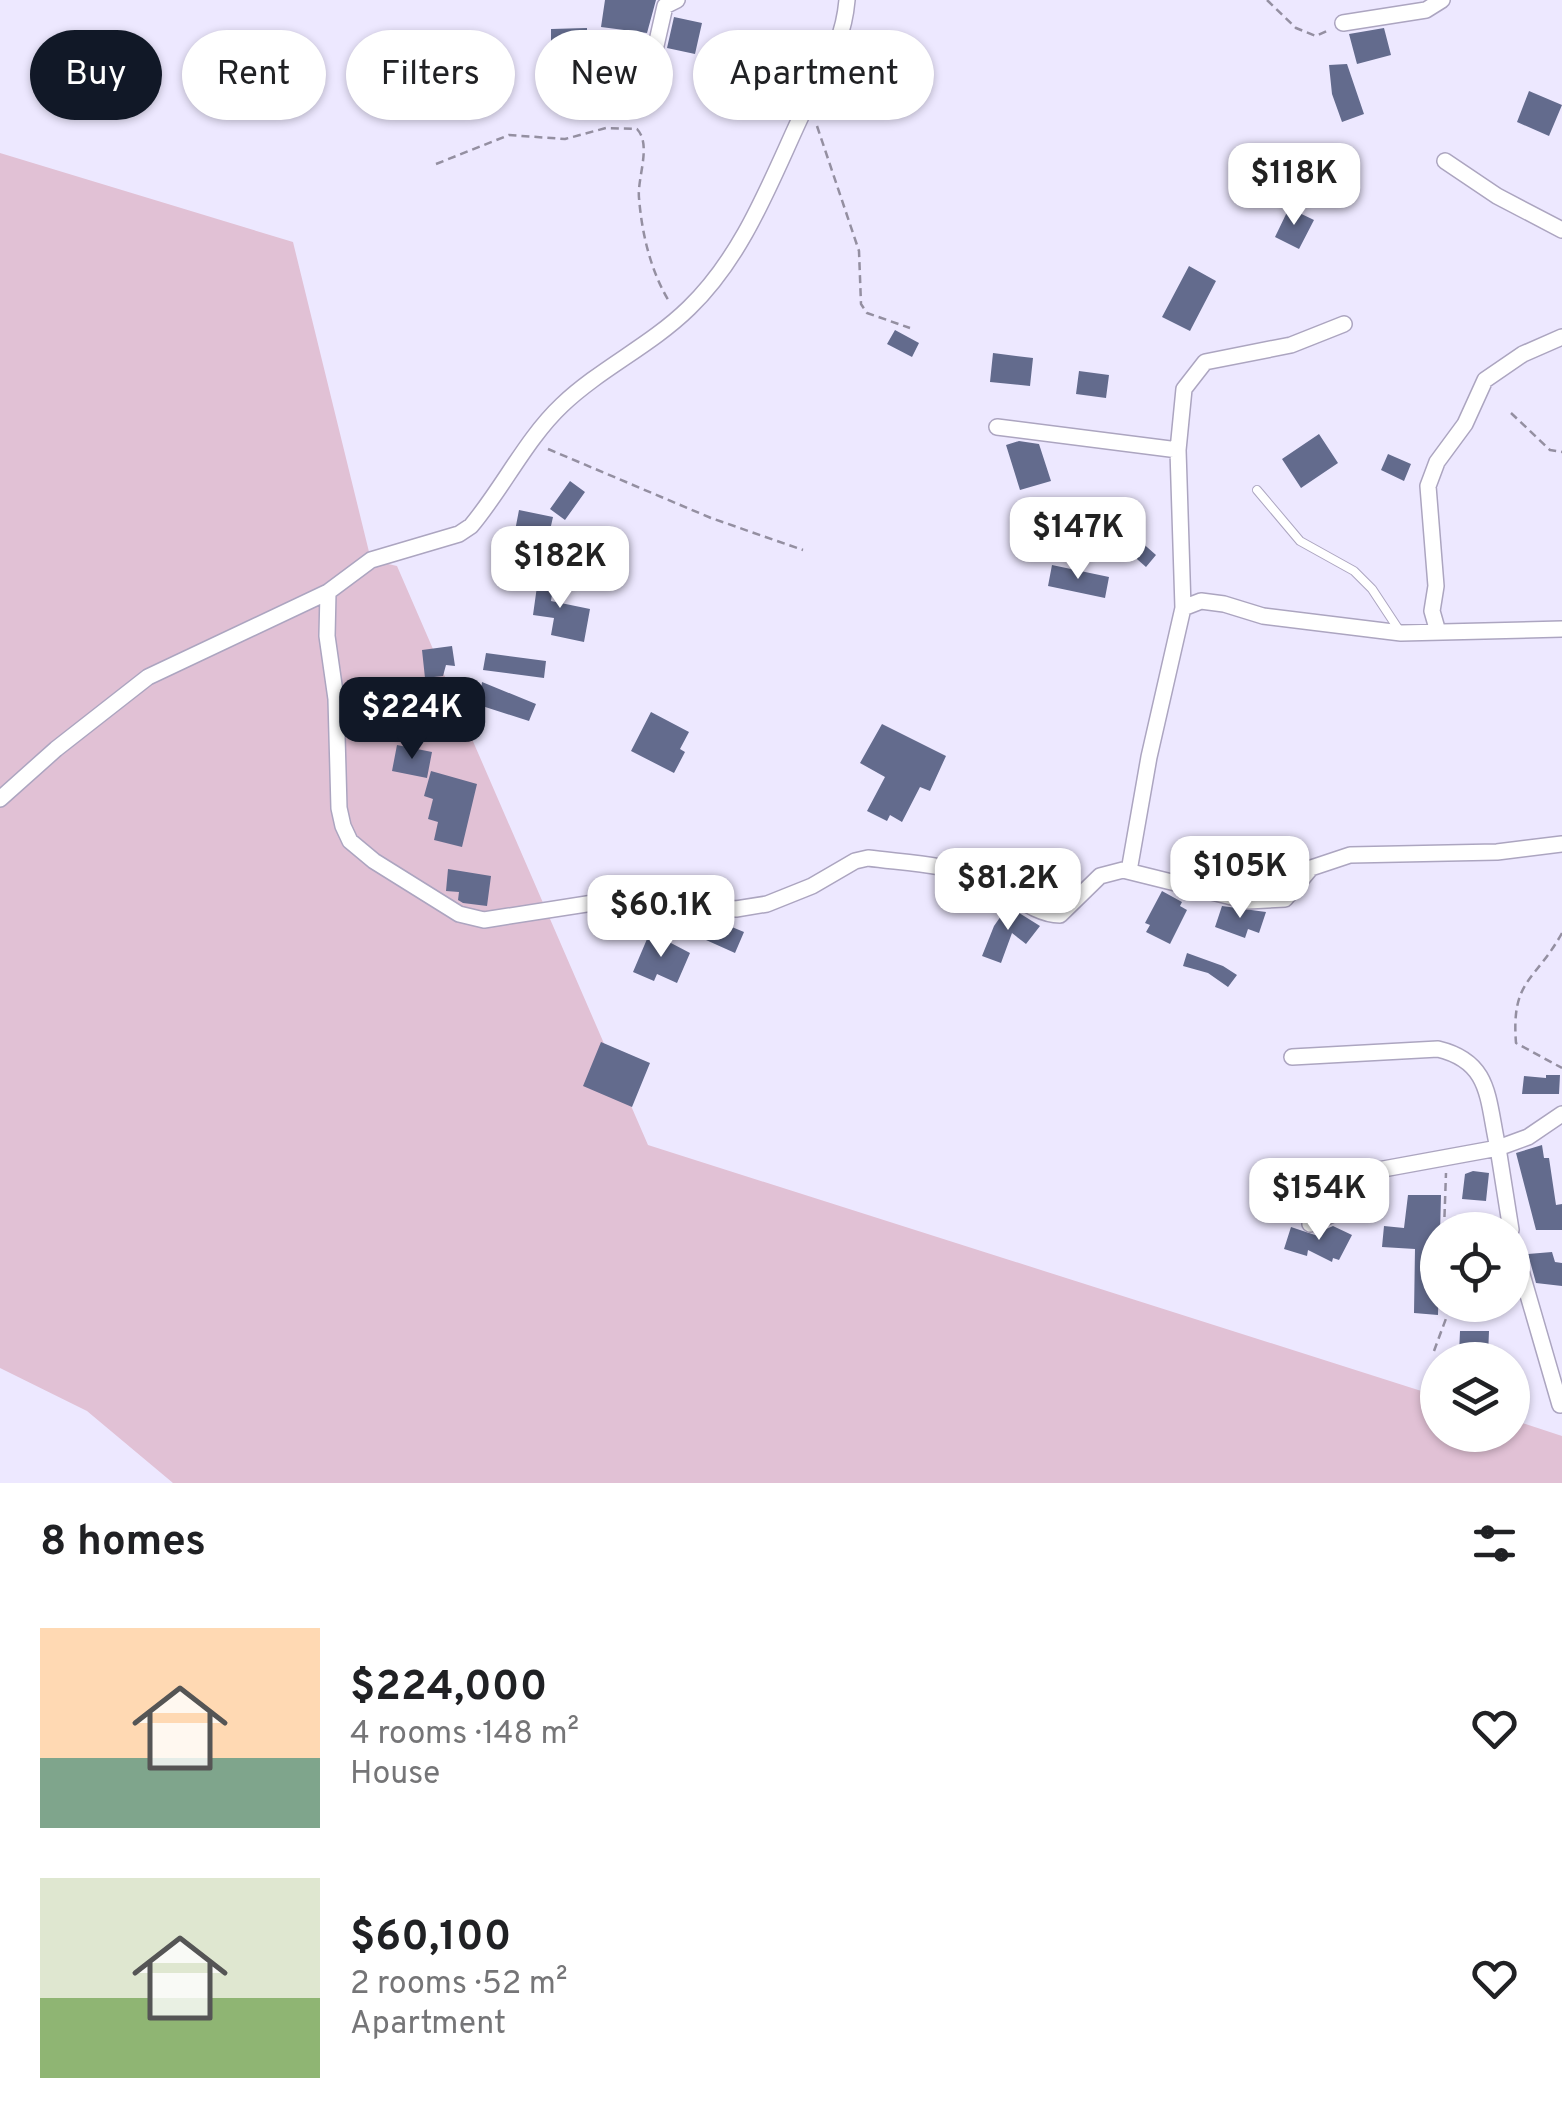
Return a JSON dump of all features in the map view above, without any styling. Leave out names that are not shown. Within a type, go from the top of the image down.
[{"type":"street","points":[[660,30],[665,6],[677,0]]},
{"type":"street","points":[[842,30],[847,0]]},
{"type":"street","points":[[1343,23],[1426,10],[1442,0]]},
{"type":"street","points":[[0,799],[56,748],[148,677],[328,592],[371,560],[458,534],[470,526],[560,407],[592,380],[651,343],[715,280],[739,244],[799,120]]},
{"type":"street","points":[[1444,161],[1497,196],[1562,230]]},
{"type":"street","points":[[1130,872],[1149,756],[1182,608],[1178,450],[1184,389],[1206,362],[1291,345],[1344,324]]},
{"type":"street","points":[[1438,632],[1432,611],[1436,586],[1428,486],[1437,462],[1465,424],[1485,380],[1523,354],[1562,338]]},
{"type":"street","points":[[998,427],[1178,450]]},
{"type":"street","points":[[328,592],[327,636],[336,699],[343,826],[350,842],[459,914],[484,920],[625,898],[736,909],[767,904],[868,858],[954,870],[984,879],[1039,911],[1060,915],[1109,871],[1130,872],[1248,901],[1284,899],[1312,868],[1338,857],[1497,852],[1562,844]]},
{"type":"street","points":[[1182,608],[1201,602],[1224,604],[1264,616],[1401,632],[1562,629]]},
{"type":"street","points":[[1292,1056],[1438,1049],[1460,1054],[1476,1066],[1483,1082],[1507,1212]]},
{"type":"street","points":[[1310,1224],[1348,1208],[1367,1172],[1498,1148],[1528,1136],[1562,1114]]},
{"type":"street","points":[[1530,1302],[1560,1405]]},
{"type":"lane","points":[[1257,490],[1300,541],[1354,571],[1372,589],[1401,632]]},
{"type":"path","points":[[1267,0],[1296,28],[1316,36],[1343,23]]},
{"type":"path","points":[[814,120],[858,251],[860,304],[867,313],[910,328]]},
{"type":"path","points":[[436,164],[509,135],[565,139],[606,128],[638,130],[644,142],[639,196],[654,278],[679,317]]},
{"type":"path","points":[[1511,413],[1550,450],[1562,452]]},
{"type":"path","points":[[532,442],[711,518],[803,550]]},
{"type":"path","points":[[1562,933],[1525,983],[1514,1010],[1516,1043],[1562,1068]]},
{"type":"path","points":[[1445,1212],[1447,1157]]},
{"type":"shaded area","points":[[0,153],[293,242],[371,560],[397,566],[648,1145],[1420,1391],[1420,1452],[1530,1452],[1530,1426],[1562,1436],[1562,1483],[173,1483],[87,1411],[0,1368]]},
{"type":"building","points":[[605,0],[656,0],[648,30],[601,27]]},
{"type":"building","points":[[674,17],[702,23],[700,30],[693,30],[693,54],[673,49]]},
{"type":"building","points":[[1384,28],[1391,55],[1357,64],[1349,34]]},
{"type":"building","points":[[1347,64],[1364,114],[1342,122],[1332,94],[1329,65]]},
{"type":"building","points":[[1529,91],[1562,105],[1549,136],[1517,122]]},
{"type":"building","points":[[1289,208],[1314,220],[1299,249],[1275,237]]},
{"type":"building","points":[[1189,266],[1216,281],[1190,331],[1162,317]]},
{"type":"building","points":[[895,330],[919,343],[912,357],[887,344]]},
{"type":"building","points":[[993,353],[1033,358],[1030,386],[990,382]]},
{"type":"building","points":[[1079,371],[1109,375],[1106,398],[1076,394]]},
{"type":"building","points":[[1319,434],[1338,463],[1301,488],[1282,459]]},
{"type":"building","points":[[1019,441],[1039,444],[1051,481],[1020,490],[1006,445]]},
{"type":"building","points":[[1388,454],[1411,464],[1404,481],[1381,470]]},
{"type":"building","points":[[570,481],[585,492],[565,520],[550,509]]},
{"type":"building","points":[[519,510],[553,517],[544,557],[551,558],[548,573],[526,568],[531,540],[514,536]]},
{"type":"building","points":[[1131,533],[1156,555],[1146,567],[1121,545]]},
{"type":"building","points":[[1052,565],[1109,577],[1105,598],[1048,586]]},
{"type":"building","points":[[539,572],[555,574],[551,601],[590,609],[584,642],[551,635],[554,618],[533,615]]},
{"type":"building","points":[[452,646],[455,666],[446,665],[443,676],[425,678],[422,650]]},
{"type":"building","points":[[486,653],[546,661],[544,678],[483,670]]},
{"type":"building","points":[[482,682],[536,704],[529,721],[479,705]]},
{"type":"building","points":[[651,712],[689,732],[680,749],[685,752],[674,773],[631,751]]},
{"type":"building","points":[[882,724],[946,756],[930,791],[920,787],[902,822],[890,815],[887,821],[867,811],[885,777],[860,763]]},
{"type":"building","points":[[397,745],[432,752],[427,778],[392,771]]},
{"type":"building","points":[[431,771],[477,784],[462,847],[434,840],[438,822],[428,819],[433,799],[424,796]]},
{"type":"building","points":[[448,869],[491,876],[487,906],[463,903],[458,900],[459,892],[446,891]]},
{"type":"building","points":[[1162,891],[1182,902],[1180,906],[1187,910],[1170,944],[1146,932],[1150,925],[1145,923]]},
{"type":"building","points":[[1008,906],[1040,926],[1026,944],[1012,933],[1001,963],[982,956],[994,926]]},
{"type":"building","points":[[1222,906],[1266,912],[1259,933],[1248,929],[1245,938],[1215,927]]},
{"type":"building","points":[[715,920],[744,932],[735,953],[706,940]]},
{"type":"building","points":[[650,932],[690,953],[677,983],[657,974],[654,981],[633,972]]},
{"type":"building","points":[[1187,953],[1237,975],[1228,987],[1208,973],[1183,966]]},
{"type":"building","points":[[601,1042],[650,1063],[632,1107],[583,1086]]},
{"type":"building","points":[[1560,1075],[1559,1094],[1522,1094],[1524,1076]]},
{"type":"building","points":[[1542,1145],[1544,1158],[1549,1158],[1556,1205],[1562,1204],[1562,1230],[1536,1230],[1516,1153]]},
{"type":"building","points":[[1489,1173],[1486,1201],[1462,1199],[1465,1174]]},
{"type":"building","points":[[1315,1174],[1344,1179],[1339,1199],[1315,1207]]},
{"type":"building","points":[[1408,1195],[1441,1195],[1441,1212],[1420,1212],[1420,1314],[1414,1313],[1415,1249],[1382,1247],[1384,1226],[1404,1228]]},
{"type":"building","points":[[1333,1226],[1352,1235],[1339,1260],[1333,1258],[1332,1262],[1308,1250],[1307,1256],[1284,1249],[1291,1227],[1321,1237],[1324,1230]]},
{"type":"building","points":[[1552,1252],[1555,1262],[1562,1263],[1562,1286],[1536,1283],[1530,1254]]},
{"type":"building","points":[[1460,1331],[1489,1331],[1489,1342],[1460,1342]]}]
